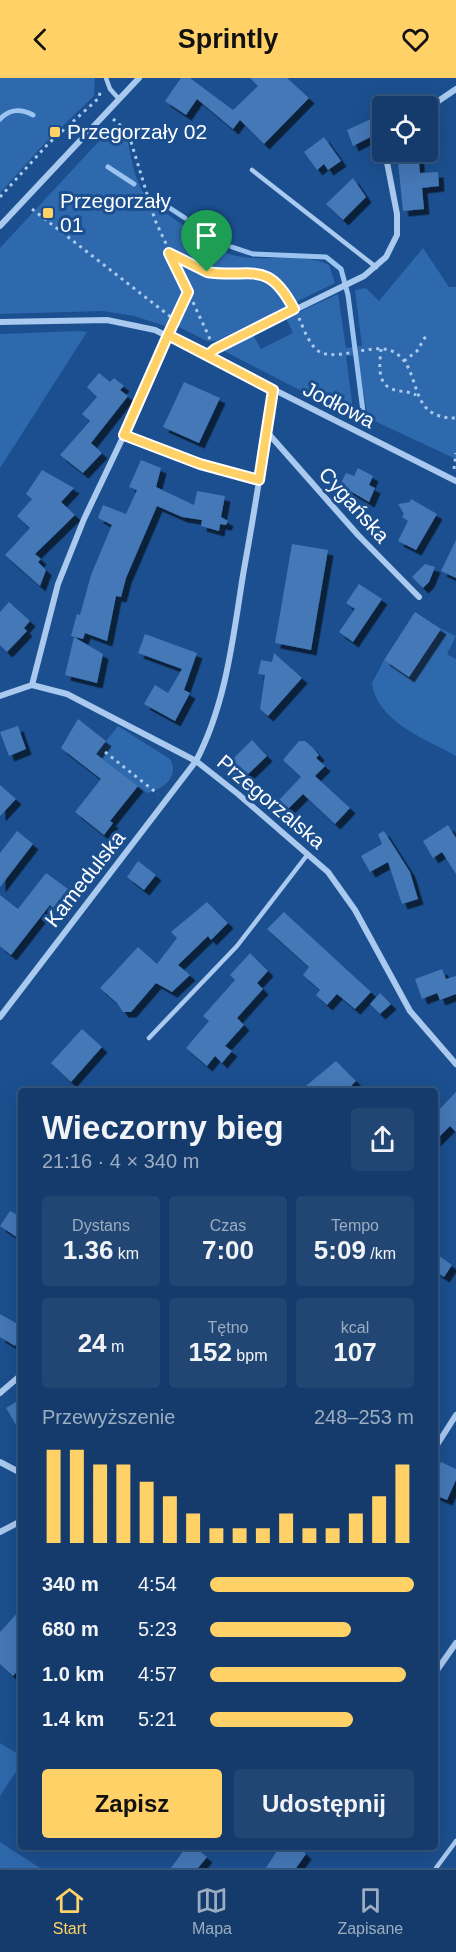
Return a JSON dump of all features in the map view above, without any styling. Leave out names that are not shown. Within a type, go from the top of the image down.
[{"type":"street","points":[[0,226],[139,78]]},
{"type":"street","points":[[438,101],[456,89]]},
{"type":"street","points":[[208,355],[215,349],[352,281],[376,267],[386,257],[397,235],[397,214],[386,162]]},
{"type":"street","name":"Jodłowa","points":[[0,322],[107,320],[142,326],[168,335],[456,481]]},
{"type":"street","name":"Przegorzalska","points":[[273,390],[235,628],[216,717],[196,761],[328,872],[355,910],[410,1011],[456,1064]]},
{"type":"street","name":"Cygańska","points":[[267,432],[358,535],[419,597]]},
{"type":"street","points":[[32,685],[58,584],[84,519],[124,435],[200,464],[259,480]]},
{"type":"street","points":[[0,696],[32,685],[67,694],[196,761]]},
{"type":"street","name":"Kamedulska","points":[[0,1017],[196,761]]},
{"type":"street","points":[[0,1394],[18,1378]]},
{"type":"street","points":[[438,1443],[456,1415]]},
{"type":"street","points":[[0,1462],[18,1471]]},
{"type":"street","points":[[0,1532],[18,1523]]},
{"type":"street","points":[[438,1669],[456,1642]]},
{"type":"lane","points":[[106,78],[110,89],[120,99]]},
{"type":"lane","points":[[252,170],[376,267]]},
{"type":"lane","points":[[124,435],[144,391]]},
{"type":"lane","points":[[149,1038],[237,946],[308,854]]},
{"type":"lane","points":[[436,1868],[456,1840]]},
{"type":"path","points":[[0,197],[48,144],[99,98],[99,88]]},
{"type":"path","points":[[114,121],[128,132],[139,174],[169,253],[215,349]]},
{"type":"path","points":[[32,209],[176,321]]},
{"type":"path","points":[[169,253],[207,272],[222,274],[251,272],[267,276],[282,287],[314,348],[324,354],[381,349],[393,351],[404,361],[416,395],[433,413],[456,418]]},
{"type":"path","points":[[144,391],[188,292]]},
{"type":"path","points":[[404,361],[417,351],[427,334]]},
{"type":"path","points":[[381,349],[380,373],[383,382],[392,389],[416,395]]},
{"type":"path","points":[[105,752],[166,800]]},
{"type":"shaded area","points":[[0,78],[95,78],[94,96],[44,144],[0,193]]},
{"type":"shaded area","points":[[113,126],[127,137],[138,182],[153,204],[224,252],[244,257],[319,261],[329,265],[335,283],[216,341],[207,341],[177,326],[165,326],[134,316],[103,311],[0,314],[0,248]]},
{"type":"shaded area","points":[[423,248],[449,287],[456,287],[456,459],[368,418],[357,355],[346,356],[354,418],[224,351],[253,335],[261,349],[293,333],[286,318],[338,294],[346,348],[362,346],[355,290],[366,288],[379,301]]},
{"type":"shaded area","points":[[87,332],[0,468],[0,334]]},
{"type":"shaded area","points":[[441,629],[456,636],[447,654],[456,659],[456,756],[418,736],[393,719],[376,697],[372,683],[384,660],[409,677]]},
{"type":"shaded area","points":[[118,726],[170,759],[173,771],[168,781],[159,789],[147,793],[96,754]]},
{"type":"shaded area","points":[[0,1743],[18,1754],[18,1769],[0,1796]]},
{"type":"shaded area","points":[[0,1842],[40,1868],[0,1868]]},
{"type":"building","points":[[181,78],[190,78],[233,110],[258,86],[250,78],[287,78],[309,98],[264,144],[240,120],[233,129],[197,99],[186,115],[165,101]]},
{"type":"building","points":[[372,119],[372,136],[353,146],[347,130]]},
{"type":"building","points":[[324,137],[341,161],[328,170],[324,164],[317,170],[304,152]]},
{"type":"building","points":[[398,162],[419,162],[420,173],[438,172],[439,186],[422,188],[424,209],[403,211]]},
{"type":"building","points":[[353,178],[366,197],[343,220],[326,204]]},
{"type":"building","points":[[99,373],[110,382],[114,378],[124,386],[120,390],[128,396],[91,443],[102,453],[83,473],[60,455],[90,421],[82,414],[97,397],[87,387]]},
{"type":"building","points":[[184,382],[220,398],[199,443],[163,427]]},
{"type":"building","points":[[141,460],[161,468],[156,487],[194,505],[197,491],[225,496],[221,517],[228,521],[226,525],[220,524],[219,531],[201,526],[202,520],[182,517],[157,506],[126,578],[121,597],[116,596],[107,641],[85,633],[83,639],[71,636],[77,614],[80,615],[91,575],[112,525],[98,518],[103,505],[126,514],[137,490],[129,487]]},
{"type":"building","points":[[358,468],[373,476],[369,485],[375,488],[369,502],[340,485],[346,473],[354,476]]},
{"type":"building","points":[[42,470],[74,488],[61,502],[75,515],[35,554],[41,559],[38,562],[46,570],[40,586],[5,555],[30,528],[17,516],[32,499],[26,494]]},
{"type":"building","points":[[411,499],[437,514],[416,550],[398,541],[408,521],[402,517],[404,514],[398,504],[410,502]]},
{"type":"building","points":[[456,540],[456,578],[441,571]]},
{"type":"building","points":[[292,544],[328,550],[311,650],[275,643]]},
{"type":"building","points":[[425,564],[435,567],[429,582],[423,588],[412,577]]},
{"type":"building","points":[[359,584],[382,599],[353,642],[339,632],[355,609],[346,603]]},
{"type":"building","points":[[9,602],[30,621],[24,628],[27,631],[7,652],[0,645],[0,612]]},
{"type":"building","points":[[415,612],[441,629],[409,677],[384,660]]},
{"type":"building","points":[[145,634],[197,653],[184,690],[190,693],[175,721],[144,704],[155,685],[168,693],[182,669],[138,653]]},
{"type":"building","points":[[74,637],[103,654],[97,683],[65,675]]},
{"type":"building","points":[[274,653],[302,678],[268,716],[260,709],[265,675],[258,674],[261,660],[272,662]]},
{"type":"building","points":[[78,719],[106,741],[96,754],[138,786],[110,821],[113,823],[104,835],[75,812],[101,779],[61,748]]},
{"type":"building","points":[[18,726],[26,749],[9,756],[0,732]]},
{"type":"building","points":[[252,740],[267,756],[239,783],[229,772],[234,767],[230,762]]},
{"type":"building","points":[[299,741],[305,741],[312,747],[319,755],[316,758],[325,766],[315,776],[350,808],[335,824],[303,794],[288,809],[279,800],[301,777],[283,760]]},
{"type":"building","points":[[0,785],[16,799],[0,816]]},
{"type":"building","points":[[448,825],[456,838],[456,874],[442,852],[433,858],[423,841]]},
{"type":"building","points":[[17,831],[33,844],[0,887],[0,853]]},
{"type":"building","points":[[384,831],[410,872],[418,899],[402,904],[388,862],[370,872],[361,856],[382,844],[378,834]]},
{"type":"building","points":[[138,861],[156,875],[144,890],[127,877]]},
{"type":"building","points":[[46,873],[68,889],[53,908],[50,905],[11,955],[0,946],[0,895],[18,909]]},
{"type":"building","points":[[207,902],[228,923],[211,940],[208,936],[178,965],[190,975],[172,992],[156,983],[131,1012],[123,1012],[117,1003],[100,988],[138,947],[157,964],[177,938],[171,932]]},
{"type":"building","points":[[284,912],[371,992],[355,1009],[337,994],[327,1005],[316,995],[320,990],[303,975],[309,967],[267,929]]},
{"type":"building","points":[[250,953],[268,971],[257,983],[263,989],[237,1018],[244,1025],[225,1046],[232,1051],[222,1063],[215,1056],[207,1066],[186,1048],[209,1021],[203,1016],[235,980],[230,975]]},
{"type":"building","points":[[442,969],[446,979],[456,976],[456,994],[440,1000],[437,993],[422,999],[415,979]]},
{"type":"building","points":[[380,993],[391,1004],[380,1014],[370,1004]]},
{"type":"building","points":[[82,1029],[102,1047],[71,1082],[51,1063]]},
{"type":"building","points":[[336,1061],[356,1081],[349,1088],[303,1088]]},
{"type":"building","points":[[456,1092],[456,1132],[450,1126],[438,1138],[438,1111]]},
{"type":"building","points":[[10,1211],[18,1215],[18,1238],[0,1226]]},
{"type":"building","points":[[438,1255],[452,1265],[444,1277],[438,1273]]},
{"type":"building","points":[[0,1314],[18,1324],[18,1341],[15,1346],[0,1337]]},
{"type":"building","points":[[18,1401],[18,1428],[6,1408]]},
{"type":"building","points":[[441,1462],[456,1469],[456,1480],[447,1500],[438,1496],[438,1470]]},
{"type":"building","points":[[18,1612],[18,1670],[13,1676],[0,1664],[0,1632]]},
{"type":"building","points":[[184,1850],[187,1852],[198,1850],[207,1857],[198,1868],[171,1868]]},
{"type":"building","points":[[277,1850],[302,1850],[306,1854],[296,1868],[266,1868]]},
{"type":"waterway","points":[[0,119],[15,111],[24,111],[33,115]]},
{"type":"waterway","points":[[108,167],[134,184]]},
{"type":"waterway","points":[[159,201],[185,218]]},
{"type":"waterway","points":[[232,247],[253,254],[326,257],[341,269],[348,295],[364,419]]},
{"type":"place","name":"Przegorzały 02","points":[[55,132]]},
{"type":"place","name":"Przegorzały 01","points":[[48,213]]},
{"type":"route","points":[[207,272],[191,267],[169,253],[188,292],[168,335],[273,390],[259,480],[200,464],[124,435],[168,335],[208,355],[215,349],[294,309],[282,287],[267,276],[251,272],[222,274],[207,272]]}]
